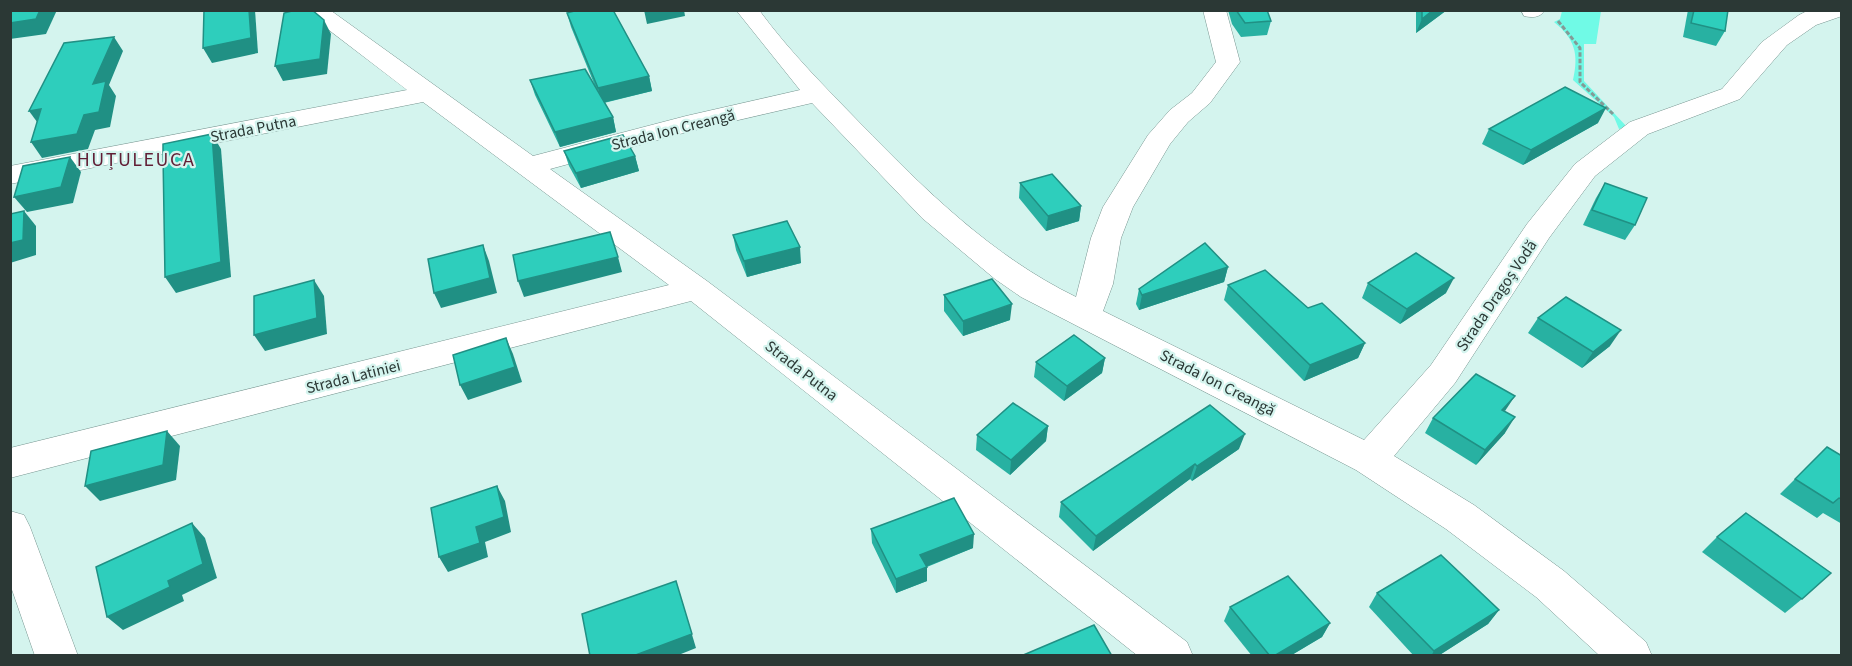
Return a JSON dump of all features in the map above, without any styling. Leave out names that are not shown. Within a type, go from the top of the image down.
[{"type":"street","name":"Strada Putna","points":[[314,10],[425,94],[529,166],[696,289],[1172,656]]},
{"type":"street","name":"Strada Ion Creangă","points":[[747,10],[818,94],[885,166],[948,225],[1002,269],[1032,289],[1369,459],[1460,518],[1541,578],[1631,656]]},
{"type":"street","points":[[1085,315],[1097,284],[1106,238],[1118,207],[1158,141],[1179,116],[1201,98],[1228,62],[1214,10]]},
{"type":"street","name":"Strada Dragoș Vodă","points":[[1369,459],[1443,374],[1569,188],[1585,170],[1639,128],[1731,94],[1742,85],[1765,52],[1824,11]]},
{"type":"street","name":"Strada Putna","points":[[10,176],[425,94]]},
{"type":"street","name":"Strada Ion Creangă","points":[[529,166],[686,124],[818,94]]},
{"type":"street","name":"Strada Latiniei","points":[[10,463],[696,289]]},
{"type":"street","points":[[10,527],[57,656]]},
{"type":"path","points":[[1539,13],[1558,21],[1577,41],[1580,48],[1580,82],[1618,118],[1628,136]]},
{"type":"green space","points":[[1562,11],[1601,11],[1596,44],[1584,44],[1584,81],[1627,127],[1619,129],[1614,117],[1573,80],[1576,62],[1574,48],[1567,35],[1554,22],[1560,19]]},
{"type":"building","points":[[10,10],[40,10],[36,19],[10,23]]},
{"type":"building","points":[[204,10],[249,10],[251,38],[203,48]]},
{"type":"building","points":[[312,10],[324,20],[320,59],[275,66],[284,13]]},
{"type":"building","points":[[578,10],[613,10],[649,76],[598,88],[567,13]]},
{"type":"building","points":[[1236,10],[1267,10],[1271,21],[1245,23]]},
{"type":"building","points":[[1422,10],[1433,10],[1422,19]]},
{"type":"building","points":[[1694,10],[1728,10],[1725,31],[1691,23]]},
{"type":"building","points":[[114,37],[93,84],[106,81],[99,112],[84,115],[77,134],[31,142],[41,109],[29,111],[64,43]]},
{"type":"building","points":[[585,69],[613,117],[555,132],[530,80]]},
{"type":"building","points":[[1565,87],[1606,108],[1531,150],[1489,129]]},
{"type":"building","points":[[212,134],[221,262],[165,277],[163,144]]},
{"type":"building","points":[[623,135],[635,156],[576,173],[564,151]]},
{"type":"building","points":[[70,157],[61,187],[14,197],[23,166]]},
{"type":"building","points":[[1052,174],[1081,206],[1048,216],[1020,183]]},
{"type":"building","points":[[1605,183],[1647,198],[1635,225],[1592,210]]},
{"type":"building","points":[[24,211],[23,240],[10,243],[10,214]]},
{"type":"building","points":[[787,221],[800,247],[744,261],[733,235]]},
{"type":"building","points":[[610,232],[618,257],[518,281],[513,255]]},
{"type":"building","points":[[1205,243],[1228,267],[1142,295],[1139,289]]},
{"type":"building","points":[[483,245],[490,278],[434,293],[428,259]]},
{"type":"building","points":[[1416,253],[1454,278],[1407,309],[1368,283]]},
{"type":"building","points":[[1265,270],[1308,308],[1322,303],[1365,343],[1310,365],[1228,285]]},
{"type":"building","points":[[992,279],[1012,304],[963,321],[944,295]]},
{"type":"building","points":[[314,280],[317,318],[254,335],[254,296]]},
{"type":"building","points":[[1566,297],[1621,330],[1593,352],[1538,318]]},
{"type":"building","points":[[1074,335],[1105,358],[1067,386],[1036,362]]},
{"type":"building","points":[[506,338],[515,367],[460,385],[453,355]]},
{"type":"building","points":[[1476,374],[1515,396],[1502,410],[1515,417],[1485,450],[1433,418]]},
{"type":"building","points":[[1013,403],[1048,426],[1011,460],[977,435]]},
{"type":"building","points":[[1210,405],[1245,434],[1197,466],[1195,464],[1096,536],[1061,502]]},
{"type":"building","points":[[167,431],[163,465],[85,486],[91,451]]},
{"type":"building","points":[[1827,447],[1842,456],[1842,499],[1839,498],[1833,503],[1795,479]]},
{"type":"building","points":[[497,486],[504,517],[476,527],[480,543],[439,557],[431,508]]},
{"type":"building","points":[[954,498],[974,534],[920,555],[927,567],[896,579],[871,529]]},
{"type":"building","points":[[1746,513],[1831,573],[1802,599],[1717,537]]},
{"type":"building","points":[[192,523],[203,564],[168,581],[170,587],[107,617],[96,567]]},
{"type":"building","points":[[1441,555],[1499,610],[1434,651],[1377,593]]},
{"type":"building","points":[[1288,576],[1330,623],[1274,656],[1270,656],[1230,607]]},
{"type":"building","points":[[676,581],[692,634],[633,656],[590,656],[582,614]]},
{"type":"building","points":[[1094,625],[1112,656],[1021,656]]},
{"type":"district","name":"HUȚULEUCA","points":[[136,159]]}]
